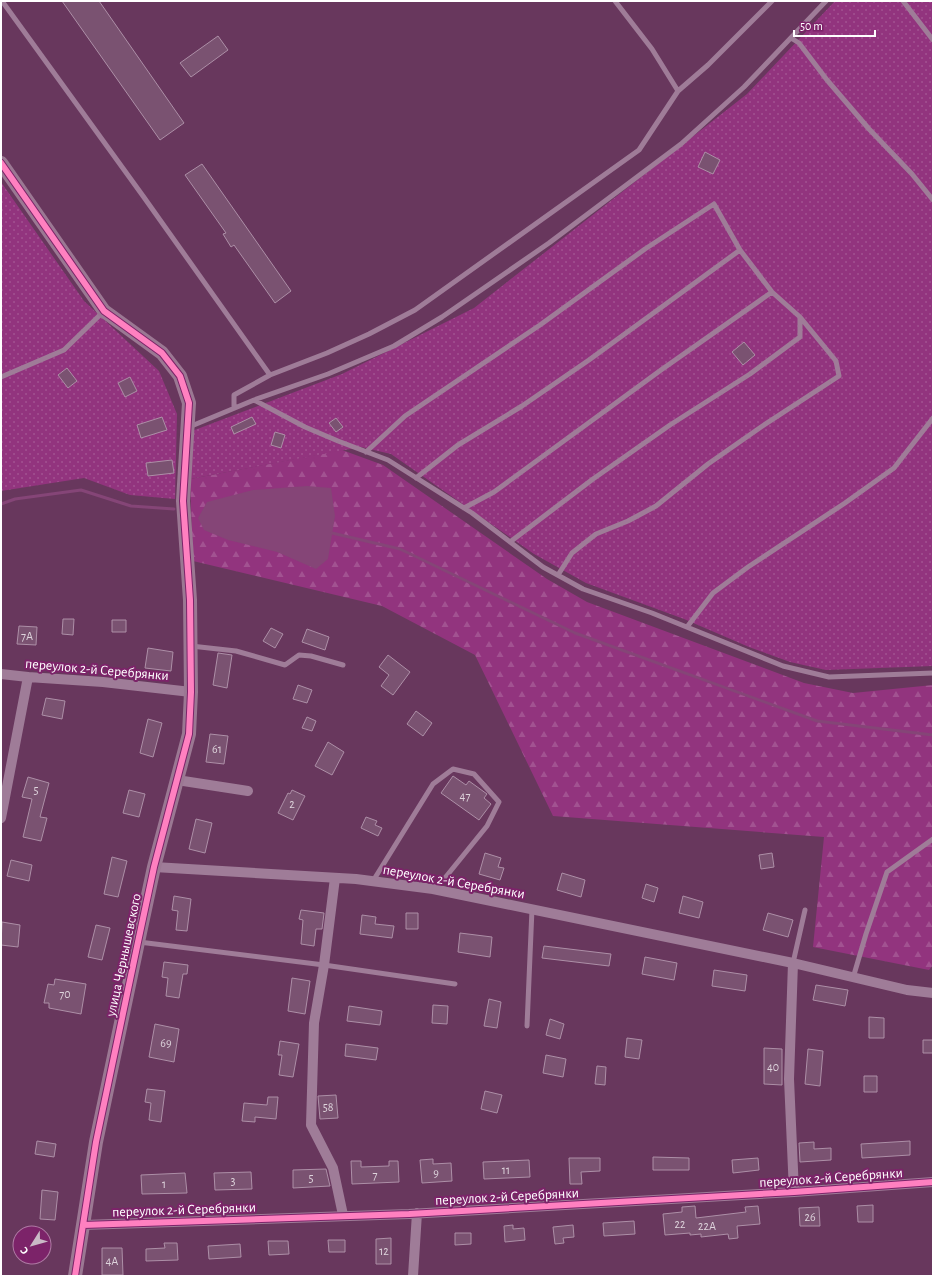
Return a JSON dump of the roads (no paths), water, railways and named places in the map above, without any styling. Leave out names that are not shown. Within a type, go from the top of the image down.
[{"type":"street","name":"улица Чернышевского","points":[[1,163],[104,311],[162,353],[180,376],[189,403],[183,502],[190,600],[191,692],[189,734],[154,867],[138,942],[96,1142],[75,1276]]},
{"type":"street","name":"переулок 2-й Серебрянки","points":[[1,674],[103,682],[191,692]]},
{"type":"street","points":[[1,818],[28,677]]},
{"type":"street","points":[[177,780],[248,791]]},
{"type":"street","name":"переулок 2-й Серебрянки","points":[[154,867],[336,878],[436,889],[793,963],[907,990],[933,992]]},
{"type":"street","points":[[336,878],[314,1023],[311,1125],[333,1168],[343,1216]]},
{"type":"street","points":[[793,963],[789,1079],[794,1192]]},
{"type":"street","name":"переулок 2-й Серебрянки","points":[[83,1225],[417,1213],[794,1192],[933,1182]]},
{"type":"street","points":[[413,1276],[417,1213]]},
{"type":"lane","points":[[2,1],[270,375]]},
{"type":"lane","points":[[615,1],[652,49],[678,91]]},
{"type":"lane","points":[[234,408],[234,395],[270,375],[327,353],[369,334],[415,310],[639,150],[678,91],[708,65],[772,1]]},
{"type":"lane","points":[[188,428],[254,400],[328,374],[394,346],[442,317],[549,243],[681,144],[744,87],[826,1]]},
{"type":"lane","points":[[903,1],[933,40]]},
{"type":"lane","points":[[791,38],[799,43],[832,86],[869,129],[912,174],[933,200]]},
{"type":"lane","points":[[366,452],[405,416],[540,325],[645,248],[714,204],[740,250],[772,292],[800,317],[836,361],[839,376],[708,464],[656,506],[628,521],[596,534],[572,552],[558,575]]},
{"type":"lane","points":[[416,478],[458,445],[522,406],[589,360],[740,250]]},
{"type":"lane","points":[[464,508],[494,492],[661,370],[772,292]]},
{"type":"lane","points":[[1,377],[64,350],[104,311]]},
{"type":"lane","points":[[510,542],[593,479],[670,425],[750,374],[800,337],[800,317]]},
{"type":"lane","points":[[254,400],[305,427],[388,460],[464,508],[543,567],[583,589],[652,613],[783,666],[829,677],[933,673]]},
{"type":"lane","points":[[687,627],[713,593],[748,567],[845,503],[894,468],[933,418]]},
{"type":"lane","points":[[190,646],[236,651],[285,665],[299,655],[311,656],[343,665]]},
{"type":"lane","points":[[373,881],[433,784],[454,769],[474,774],[499,802],[486,826],[436,889]]},
{"type":"lane","points":[[853,978],[887,872],[933,839]]},
{"type":"lane","points":[[527,1026],[532,909]]},
{"type":"lane","points":[[793,963],[805,910]]},
{"type":"lane","points":[[138,942],[324,965],[455,984]]},
{"type":"waterway","points":[[1,504],[15,499],[81,490],[131,506],[174,509]]},
{"type":"waterway","points":[[332,533],[400,549],[575,633],[817,721],[933,735]]}]
